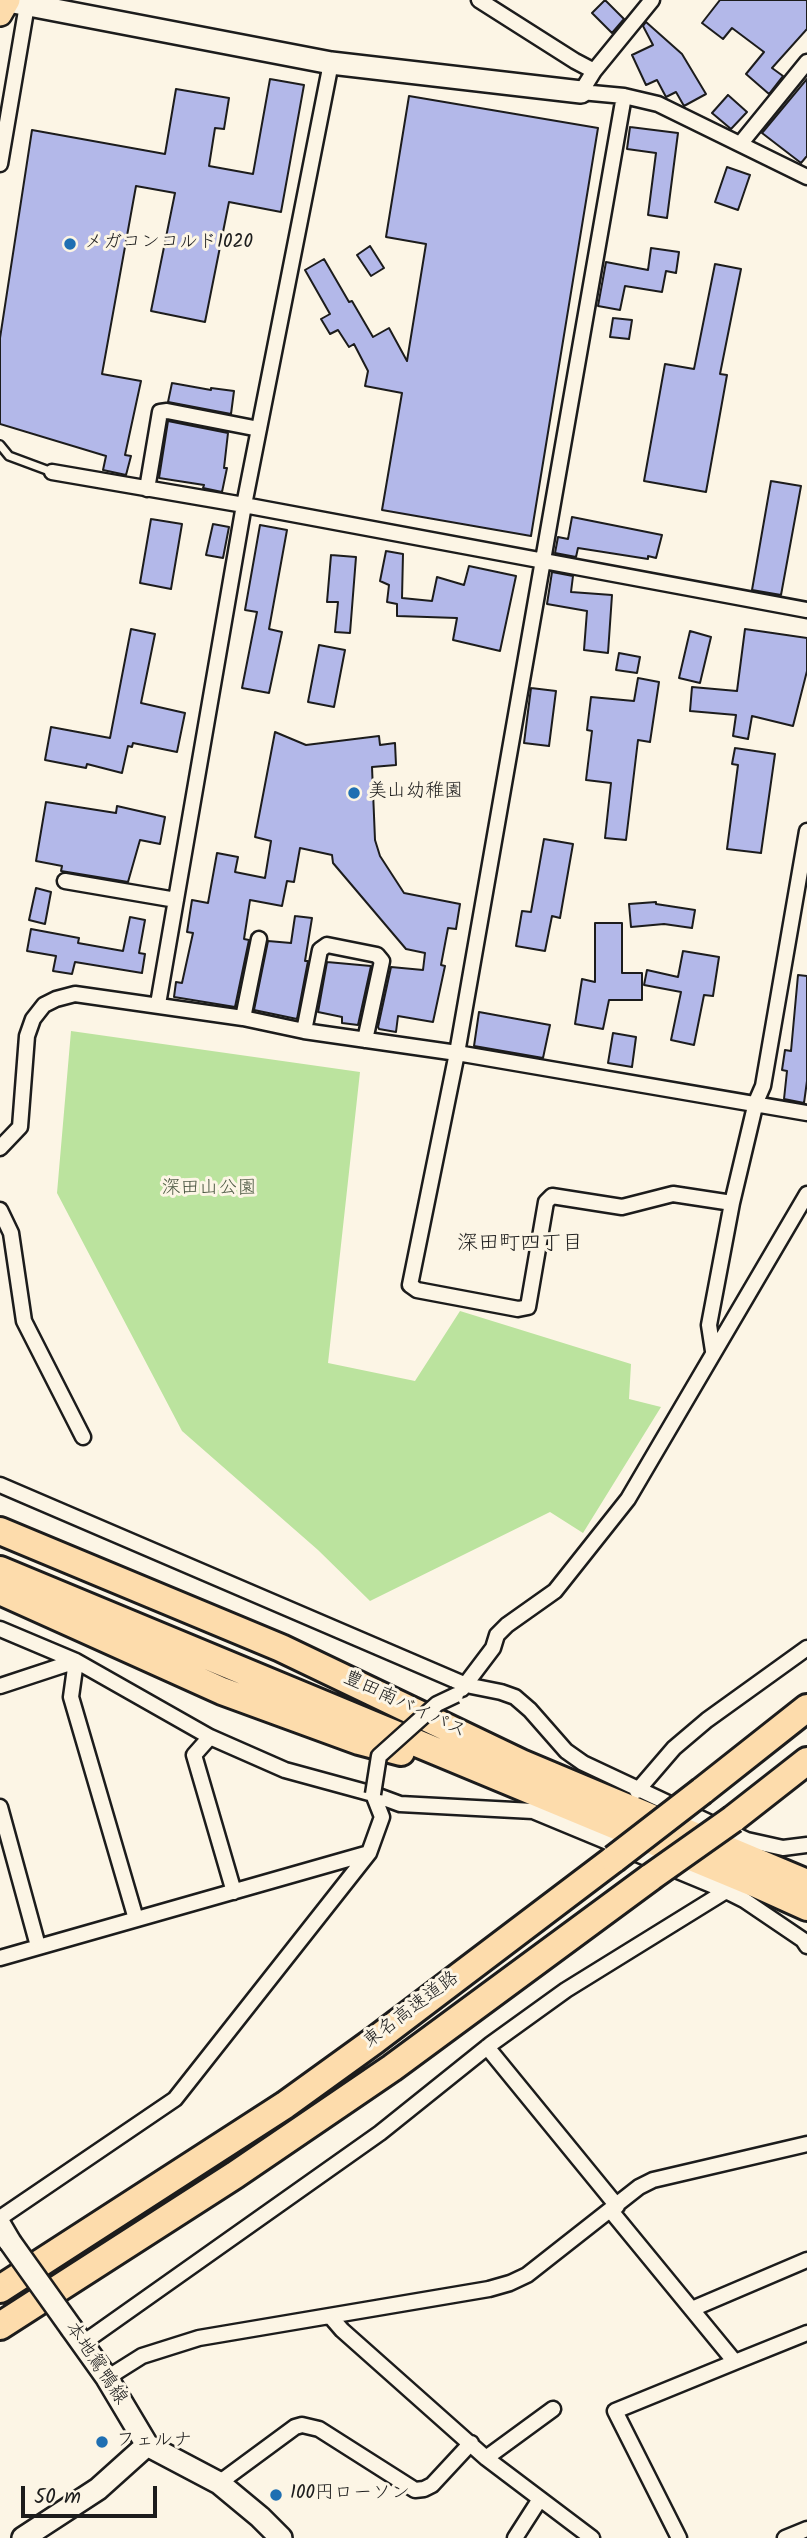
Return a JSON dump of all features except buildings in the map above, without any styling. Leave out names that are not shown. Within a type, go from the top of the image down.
[{"type":"highway","points":[[0,1512],[179,1587],[375,1683],[436,1722]]},
{"type":"highway","name":"豊田南バイパス","points":[[0,1531],[281,1648],[521,1763],[807,1883]]},
{"type":"highway","name":"豊田南バイパス","points":[[0,1570],[807,1907]]},
{"type":"highway","points":[[0,1591],[234,1695],[359,1741],[482,1770]]},
{"type":"highway","name":"東名高速道路","points":[[0,2289],[285,2105],[614,1859],[807,1709]]},
{"type":"highway","name":"東名高速道路","points":[[4,2324],[235,2175],[392,2068],[733,1819],[807,1761]]},
{"type":"main road","points":[[0,14],[12,1]]},
{"type":"street","points":[[479,0],[594,71]]},
{"type":"street","points":[[581,92],[594,71],[652,0]]},
{"type":"street","points":[[0,164],[12,1],[331,63],[624,96],[658,104],[807,177]]},
{"type":"street","points":[[741,143],[807,62]]},
{"type":"street","points":[[158,1004],[244,505],[331,63]]},
{"type":"street","points":[[624,96],[457,1053],[410,1285],[417,1290],[518,1309],[528,1307],[546,1202],[552,1196],[622,1207],[673,1194],[733,1203]]},
{"type":"street","points":[[147,489],[160,412],[167,411],[259,429]]},
{"type":"street","points":[[51,472],[244,505],[807,610]]},
{"type":"street","points":[[713,1351],[709,1325],[733,1203],[756,1102],[763,1086],[807,831]]},
{"type":"street","points":[[65,881],[176,900]]},
{"type":"street","points":[[243,1018],[259,939]]},
{"type":"street","points":[[304,1031],[320,950],[327,946],[377,955],[382,961],[365,1040]]},
{"type":"street","points":[[0,1148],[20,1127],[27,1036],[33,1019],[44,1005],[75,994],[158,1004],[304,1031],[457,1053],[756,1102],[807,1113]]},
{"type":"street","points":[[0,2218],[175,2099],[369,1853],[382,1816],[373,1794],[379,1756],[437,1704],[461,1690],[493,1648],[497,1635],[555,1591],[628,1499],[807,1194]]},
{"type":"street","points":[[0,1210],[11,1233],[24,1321],[83,1437]]},
{"type":"street","points":[[0,1485],[461,1690],[501,1692],[515,1697],[566,1751],[583,1763],[637,1791],[747,1840],[783,1848],[807,1845]]},
{"type":"street","points":[[0,1629],[76,1661],[211,1737],[285,1770],[400,1804],[533,1811],[726,1891],[803,1940],[807,1946]]},
{"type":"street","points":[[637,1791],[674,1748],[706,1720],[807,1648]]},
{"type":"street","points":[[0,1686],[76,1661]]},
{"type":"street","points":[[76,1661],[71,1697],[136,1920]]},
{"type":"street","points":[[211,1737],[194,1755],[234,1892]]},
{"type":"street","points":[[0,1807],[38,1946]]},
{"type":"street","points":[[0,1958],[369,1853]]},
{"type":"street","points":[[77,2336],[380,2133],[487,2046],[566,1990],[726,1891]]},
{"type":"street","points":[[487,2046],[735,2362]]},
{"type":"street","points":[[107,2378],[142,2356],[199,2338],[489,2289],[510,2283],[527,2275],[639,2187],[653,2180],[807,2144]]},
{"type":"street","name":"本地鴛鴨線","points":[[5,2233],[107,2378],[147,2445]]},
{"type":"street","points":[[692,2309],[807,2260]]},
{"type":"street","points":[[330,2316],[342,2330],[486,2458],[592,2538]]},
{"type":"street","points":[[679,2538],[615,2411],[807,2333]]},
{"type":"street","points":[[486,2458],[553,2409]]},
{"type":"street","points":[[219,2483],[295,2427],[302,2425],[319,2429],[415,2490],[432,2485],[471,2443]]},
{"type":"street","points":[[23,2538],[98,2489],[147,2445],[219,2483],[281,2538]]},
{"type":"street","points":[[515,2538],[540,2499]]},
{"type":"street","points":[[785,2538],[807,2529]]},
{"type":"lane","points":[[0,445],[9,456],[51,472]]},
{"type":"green space","name":"深田山公園","points":[[71,1031],[360,1072],[328,1363],[415,1381],[460,1311],[631,1364],[629,1399],[661,1407],[583,1533],[550,1512],[370,1601],[318,1550],[182,1431],[57,1193]]},
{"type":"place","name":"メガコンコルド1020","points":[[70,244]]},
{"type":"place","name":"美山幼稚園","points":[[354,793]]},
{"type":"place","name":"フェルナ","points":[[102,2442]]},
{"type":"place","name":"100円ローソン","points":[[276,2495]]},
{"type":"district","name":"深田町四丁目","points":[[520,1245]]}]
